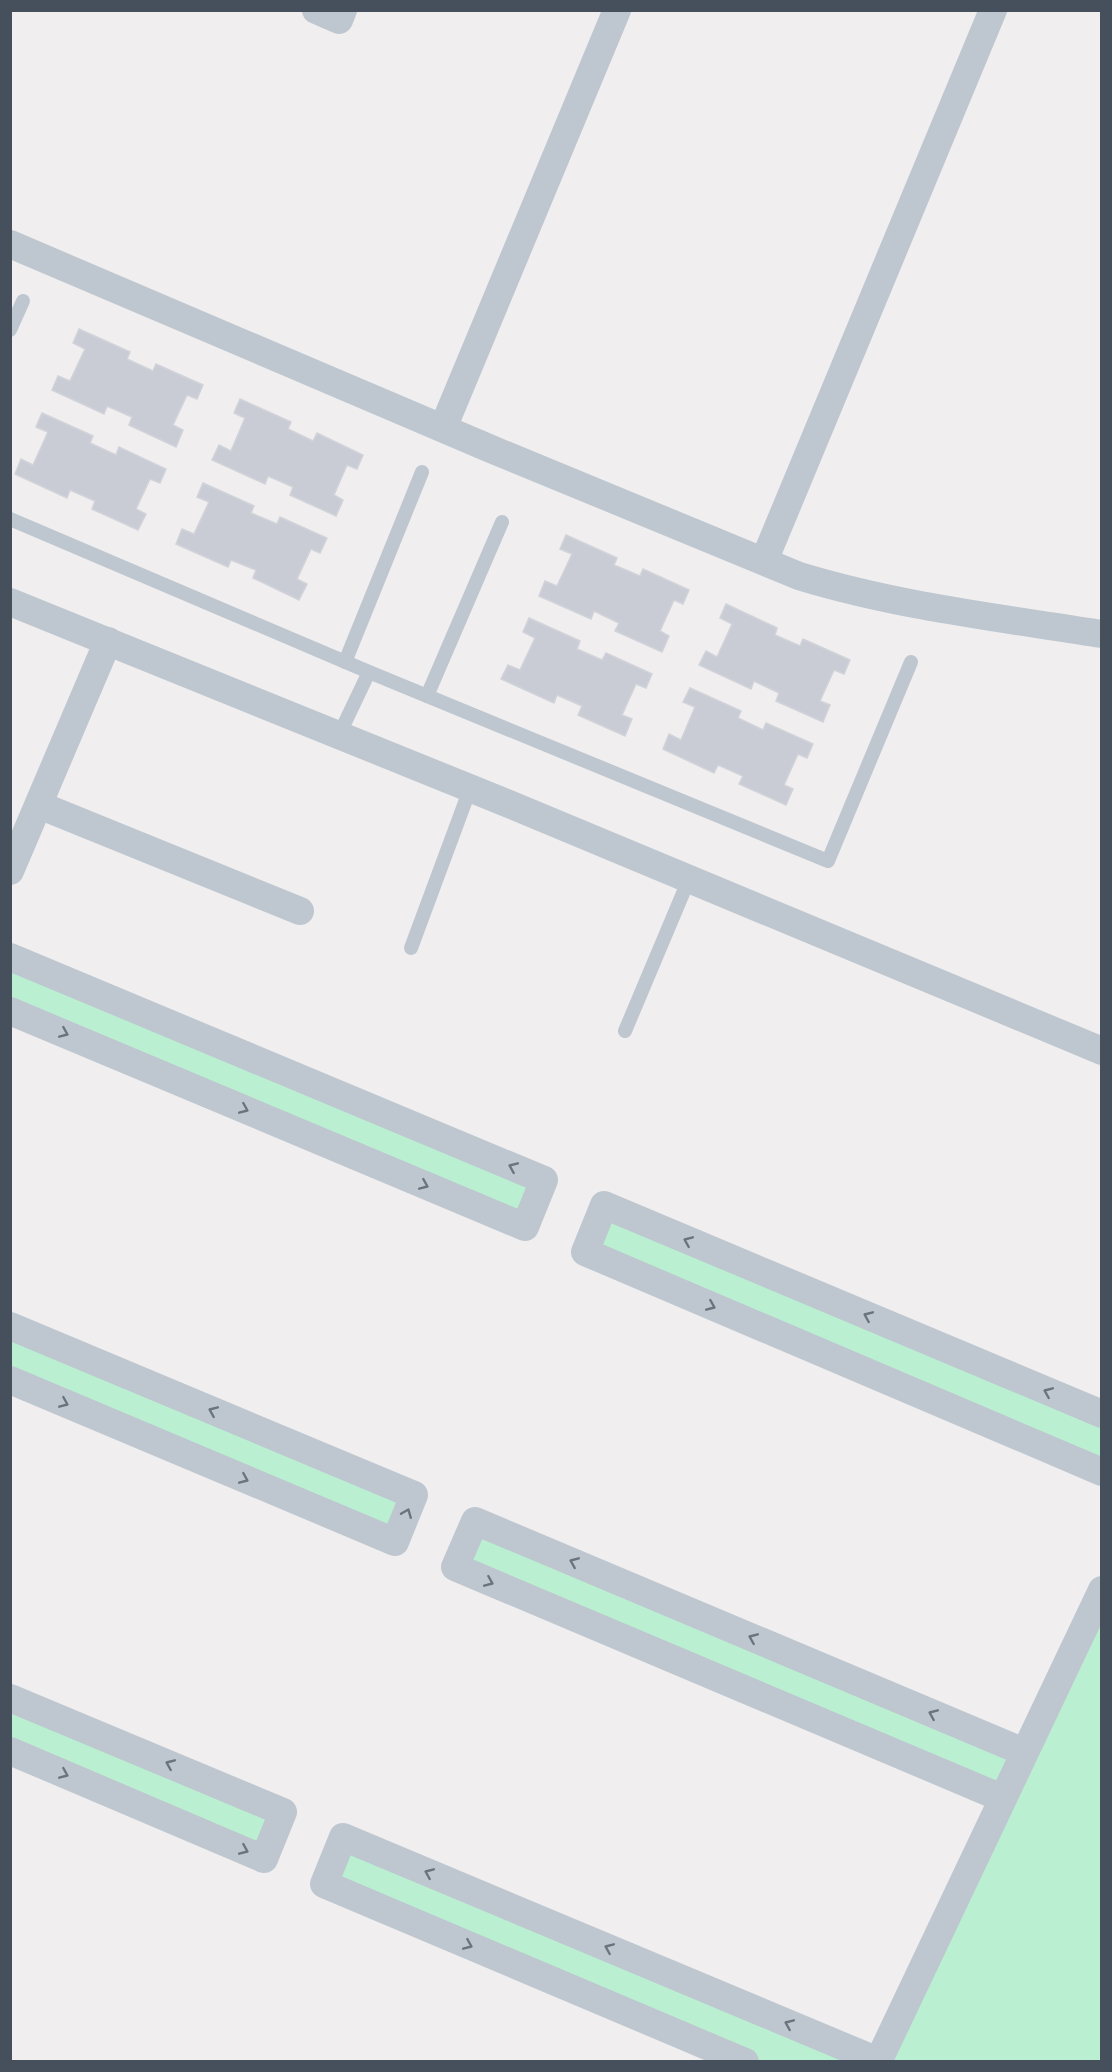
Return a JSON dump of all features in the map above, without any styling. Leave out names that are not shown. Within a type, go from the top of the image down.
[{"type":"street","points":[[316,10],[339,20],[343,10]]},
{"type":"street","points":[[443,428],[617,10]]},
{"type":"street","points":[[764,561],[993,10]]},
{"type":"street","points":[[10,244],[798,576],[882,599],[1101,634]]},
{"type":"street","points":[[10,602],[689,879],[1101,1051]]},
{"type":"street","points":[[10,872],[108,641]]},
{"type":"street","points":[[39,805],[300,911]]},
{"type":"street","points":[[10,957],[544,1180],[525,1227],[10,1011]]},
{"type":"street","points":[[1101,1414],[604,1205],[585,1252],[1101,1472]]},
{"type":"street","points":[[10,1326],[414,1495],[395,1542],[10,1380]]},
{"type":"street","points":[[1002,1798],[455,1568],[475,1521],[1024,1752]]},
{"type":"street","points":[[745,2061],[324,1884],[344,1837],[878,2061],[1101,1590]]},
{"type":"street","points":[[10,1698],[283,1812],[264,1859],[10,1751]]},
{"type":"lane","points":[[10,330],[23,301]]},
{"type":"lane","points":[[345,662],[422,472]]},
{"type":"lane","points":[[10,519],[345,662],[828,861],[911,662]]},
{"type":"lane","points":[[427,696],[502,522]]},
{"type":"lane","points":[[339,735],[369,672]]},
{"type":"lane","points":[[411,948],[470,789]]},
{"type":"lane","points":[[625,1031],[689,879]]},
{"type":"green space","points":[[10,957],[544,1180],[525,1227],[11,1011]]},
{"type":"green space","points":[[604,1205],[1101,1414],[1101,1472],[585,1252]]},
{"type":"green space","points":[[10,1326],[414,1495],[395,1542],[11,1380]]},
{"type":"green space","points":[[475,1521],[1024,1752],[1101,1590],[1101,2061],[878,2061],[1001,1798],[455,1567]]},
{"type":"green space","points":[[10,1698],[283,1812],[264,1859],[11,1751]]},
{"type":"green space","points":[[343,1837],[878,2061],[745,2061],[324,1884]]},
{"type":"building","points":[[79,329],[130,352],[127,359],[153,371],[156,364],[203,385],[197,399],[187,395],[173,425],[183,430],[176,447],[129,425],[132,417],[107,406],[104,414],[52,390],[58,376],[70,381],[85,349],[73,343]]},
{"type":"building","points":[[240,399],[291,422],[288,429],[313,441],[317,433],[363,455],[357,469],[347,465],[334,495],[343,500],[336,516],[290,495],[293,487],[268,476],[265,484],[212,460],[219,445],[231,451],[245,418],[234,413]]},
{"type":"building","points":[[42,413],[93,436],[90,443],[116,455],[119,447],[166,469],[160,483],[150,479],[136,509],[146,514],[138,530],[92,509],[95,501],[70,490],[67,498],[15,474],[21,459],[33,465],[48,432],[36,427]]},
{"type":"building","points":[[203,483],[254,506],[251,513],[277,524],[280,517],[327,538],[320,553],[311,549],[297,579],[307,584],[299,600],[253,578],[256,570],[231,560],[228,567],[176,544],[182,529],[194,534],[209,502],[197,497]]},
{"type":"building","points":[[566,535],[617,558],[614,565],[640,576],[643,569],[689,590],[683,604],[674,600],[660,631],[669,636],[662,652],[615,631],[619,623],[594,611],[591,619],[539,596],[545,581],[557,586],[572,554],[560,549]]},
{"type":"building","points":[[726,604],[777,628],[775,635],[800,646],[803,639],[850,660],[844,674],[834,670],[820,701],[830,705],[823,722],[776,701],[779,693],[754,681],[751,689],[699,665],[706,651],[717,657],[732,624],[720,618]]},
{"type":"building","points":[[529,618],[580,641],[577,649],[602,660],[606,653],[652,674],[646,688],[636,684],[622,715],[632,719],[625,736],[578,715],[582,706],[557,695],[554,703],[501,679],[508,665],[520,670],[535,638],[523,632]]},
{"type":"building","points":[[690,688],[741,711],[738,718],[763,730],[766,723],[813,744],[807,758],[798,754],[784,785],[793,789],[786,805],[739,784],[743,776],[718,765],[714,773],[663,749],[669,734],[681,740],[695,707],[683,702]]}]
